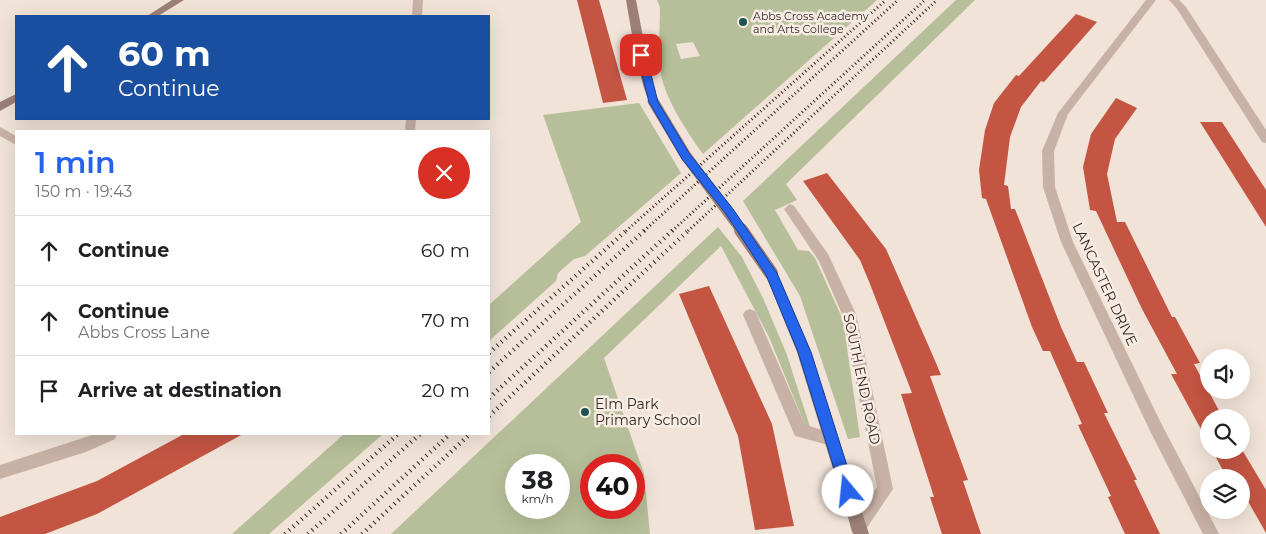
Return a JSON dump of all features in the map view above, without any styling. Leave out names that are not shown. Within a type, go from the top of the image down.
[{"type":"street","points":[[154,15],[179,0]]},
{"type":"street","points":[[417,15],[418,0]]},
{"type":"street","name":"SOUTH END ROAD","points":[[631,0],[645,74],[653,102],[686,156],[730,212],[771,273],[804,352],[860,530]]},
{"type":"street","name":"LANCASTER DRIVE","points":[[1151,0],[1063,113],[1048,151],[1049,187],[1066,242],[1156,428],[1211,534]]},
{"type":"street","points":[[1174,0],[1181,7],[1266,139]]},
{"type":"street","points":[[0,107],[15,98]]},
{"type":"street","points":[[0,131],[15,140]]},
{"type":"street","name":"SOUTH END ROAD","points":[[790,209],[824,258],[849,314],[885,489],[860,530]]},
{"type":"street","points":[[750,315],[800,431],[832,439]]},
{"type":"street","points":[[0,472],[86,445],[108,435]]},
{"type":"green space","points":[[657,0],[877,0],[703,154],[677,113],[662,80],[659,54],[660,7]],"holes":[[[693,42],[700,56],[681,59],[676,44]]]},
{"type":"green space","points":[[956,0],[975,0],[786,184],[797,200],[775,210],[798,250],[809,251],[815,258],[843,320],[860,437],[848,439],[800,296],[743,201]]},
{"type":"green space","points":[[639,103],[681,173],[585,256],[574,259],[558,273],[556,281],[490,340],[490,304],[581,222],[543,115]]},
{"type":"green space","points":[[718,227],[742,257],[763,298],[787,355],[811,430],[805,425],[769,337],[721,246],[604,358],[637,454],[580,454],[580,519],[645,519],[645,484],[650,534],[391,534]]},
{"type":"green space","points":[[343,435],[382,435],[269,534],[232,534]]},
{"type":"building","points":[[577,0],[599,0],[627,100],[603,103]]},
{"type":"building","points":[[1076,14],[1097,22],[1044,82],[1041,81],[1021,107],[1010,137],[1004,185],[1008,186],[1011,209],[1015,209],[1061,327],[1077,362],[1084,362],[1108,413],[1104,413],[1137,480],[1134,480],[1160,534],[1125,534],[1108,497],[1111,496],[1078,425],[1082,424],[1050,351],[1043,351],[1032,327],[986,199],[982,198],[979,170],[985,130],[994,103],[1016,75],[1019,76]]},
{"type":"building","points":[[1116,98],[1137,108],[1115,139],[1107,174],[1117,222],[1125,222],[1172,317],[1175,317],[1200,363],[1194,364],[1200,375],[1200,399],[1213,399],[1218,409],[1200,409],[1200,427],[1171,374],[1177,374],[1142,309],[1096,211],[1090,210],[1083,167],[1091,134]]},
{"type":"building","points":[[1200,122],[1222,122],[1266,190],[1266,227]]},
{"type":"building","points":[[827,173],[886,249],[933,356],[941,375],[930,376],[968,480],[963,481],[981,534],[942,534],[930,497],[934,497],[901,394],[912,393],[870,284],[860,260],[803,181]]},
{"type":"building","points":[[709,286],[772,424],[794,526],[755,530],[738,436],[679,294]]},
{"type":"building","points":[[182,435],[241,435],[97,514],[45,534],[0,534],[0,517],[97,481]]},
{"type":"building","points":[[1217,459],[1248,459],[1266,490],[1266,533],[1250,505],[1250,469],[1222,469]]},
{"type":"railway","points":[[626,231],[886,0]]},
{"type":"railway","points":[[644,231],[898,0]]},
{"type":"railway","points":[[672,231],[925,0]]},
{"type":"railway","points":[[688,231],[937,0]]},
{"type":"railway","points":[[490,352],[627,230]]},
{"type":"railway","points":[[490,371],[645,230]]},
{"type":"railway","points":[[490,397],[673,230]]},
{"type":"railway","points":[[490,415],[689,230]]},
{"type":"railway","points":[[285,534],[397,435]]},
{"type":"railway","points":[[308,534],[419,435]]},
{"type":"railway","points":[[341,534],[449,435]]},
{"type":"railway","points":[[362,534],[469,435]]},
{"type":"place","name":"Abbs Cross Academy and Arts College","points":[[743,22]]},
{"type":"place","name":"Elm Park Primary School","points":[[585,412]]},
{"type":"route","points":[[641,55],[653,102],[686,156],[730,212],[771,273],[804,352],[848,491]]}]
